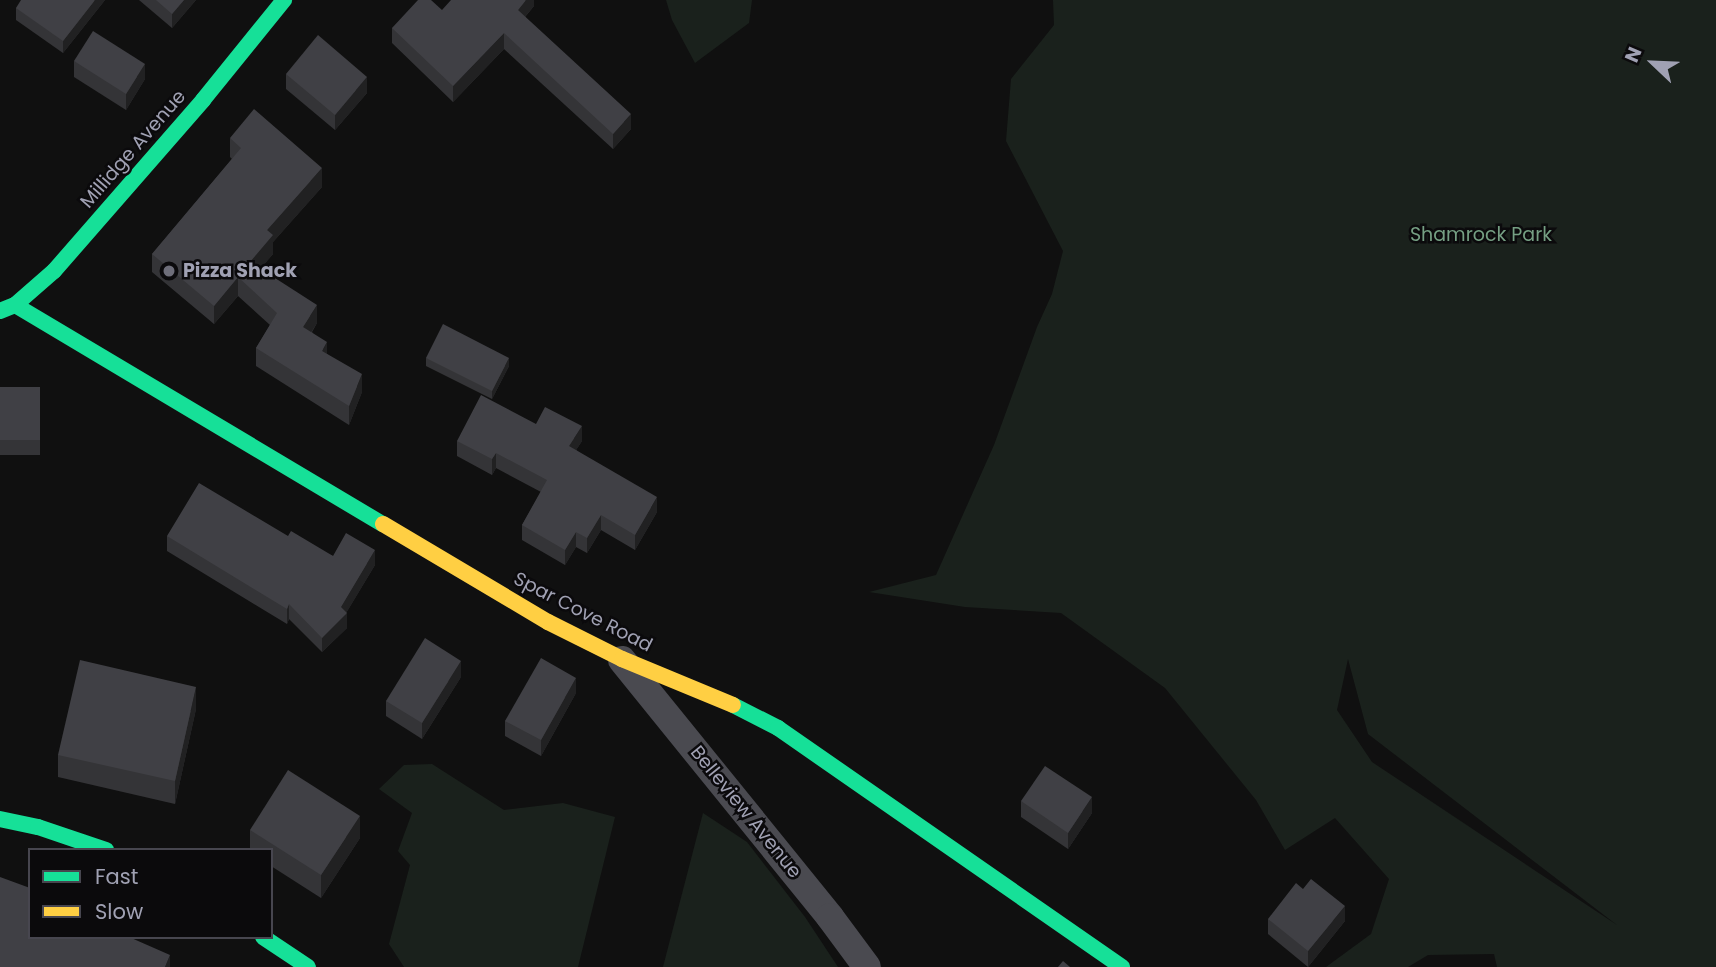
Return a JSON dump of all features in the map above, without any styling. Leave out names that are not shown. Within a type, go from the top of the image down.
[{"type":"street","name":"Millidge Avenue","points":[[8,308],[54,271],[284,0]]},
{"type":"street","name":"Spar Cove Road","points":[[8,308],[537,616],[622,659],[734,705],[778,728],[1122,967]]},
{"type":"street","name":"Belleview Avenue","points":[[622,659],[830,917],[867,967]]},
{"type":"street","points":[[0,819],[60,833],[101,848]]},
{"type":"street","points":[[266,939],[308,967]]},
{"type":"green space","points":[[666,0],[752,0],[749,23],[695,63],[672,20]]},
{"type":"green space","name":"Shamrock Park","points":[[1053,0],[1716,0],[1716,967],[1497,967],[1494,954],[1428,955],[1408,967],[1326,967],[1371,934],[1389,879],[1335,818],[1285,850],[1256,800],[1165,688],[1061,613],[965,607],[869,592],[936,575],[994,445],[1037,327],[1052,294],[1063,251],[1006,141],[1011,79],[1054,25]],"holes":[[[1348,659],[1368,734],[1617,925],[1372,762],[1337,710]]]},
{"type":"green space","points":[[432,764],[504,810],[563,803],[615,817],[578,967],[404,967],[389,944],[410,865],[398,851],[412,813],[379,789],[404,765]]},
{"type":"green space","points":[[703,813],[747,842],[805,917],[838,967],[663,967]]},
{"type":"building","points":[[21,0],[95,0],[63,41],[16,8]]},
{"type":"building","points":[[156,0],[184,0],[172,14]]},
{"type":"building","points":[[418,0],[431,0],[442,10],[451,0],[526,0],[518,10],[631,114],[613,134],[504,33],[453,86],[392,28]]},
{"type":"building","points":[[93,31],[145,64],[126,94],[74,61]]},
{"type":"building","points":[[318,35],[367,77],[335,115],[286,74]]},
{"type":"building","points":[[254,109],[322,168],[267,230],[273,235],[250,262],[317,305],[303,327],[327,342],[322,351],[362,374],[349,406],[256,348],[277,313],[238,277],[214,306],[152,254],[241,148],[230,138]]},
{"type":"building","points":[[443,324],[509,358],[492,391],[426,358]]},
{"type":"building","points":[[0,387],[40,387],[40,440],[0,440]]},
{"type":"building","points":[[481,395],[536,424],[545,407],[582,426],[569,446],[657,497],[635,535],[601,515],[587,538],[576,532],[565,550],[522,525],[547,480],[496,453],[492,459],[457,441]]},
{"type":"building","points":[[199,483],[288,536],[291,531],[333,556],[346,533],[375,550],[341,607],[347,613],[322,638],[289,604],[287,609],[167,536]]},
{"type":"building","points":[[425,638],[461,661],[422,723],[386,701]]},
{"type":"building","points":[[541,658],[576,678],[541,740],[505,721]]},
{"type":"building","points":[[80,660],[196,687],[175,781],[58,755]]},
{"type":"building","points":[[1045,766],[1092,797],[1068,833],[1021,801]]},
{"type":"building","points":[[288,770],[360,816],[321,875],[250,830]]},
{"type":"building","points":[[0,877],[28,887],[28,939],[134,939],[170,955],[165,967],[0,967]]},
{"type":"building","points":[[1311,879],[1345,906],[1308,951],[1268,919],[1296,883],[1303,889]]},
{"type":"building","points":[[1063,961],[1070,967],[1058,967]]},
{"type":"traffic: fast","points":[[0,311],[15,305],[54,271],[203,100],[284,0]]},
{"type":"traffic: fast","points":[[15,305],[383,524]]},
{"type":"traffic: fast","points":[[733,705],[778,728],[1122,967]]},
{"type":"traffic: fast","points":[[0,819],[38,827],[100,848]]},
{"type":"traffic: fast","points":[[266,939],[308,967]]},
{"type":"traffic: slow","points":[[383,524],[548,622],[622,659],[733,705]]},
{"type":"place","name":"Pizza Shack","points":[[169,271]]}]
